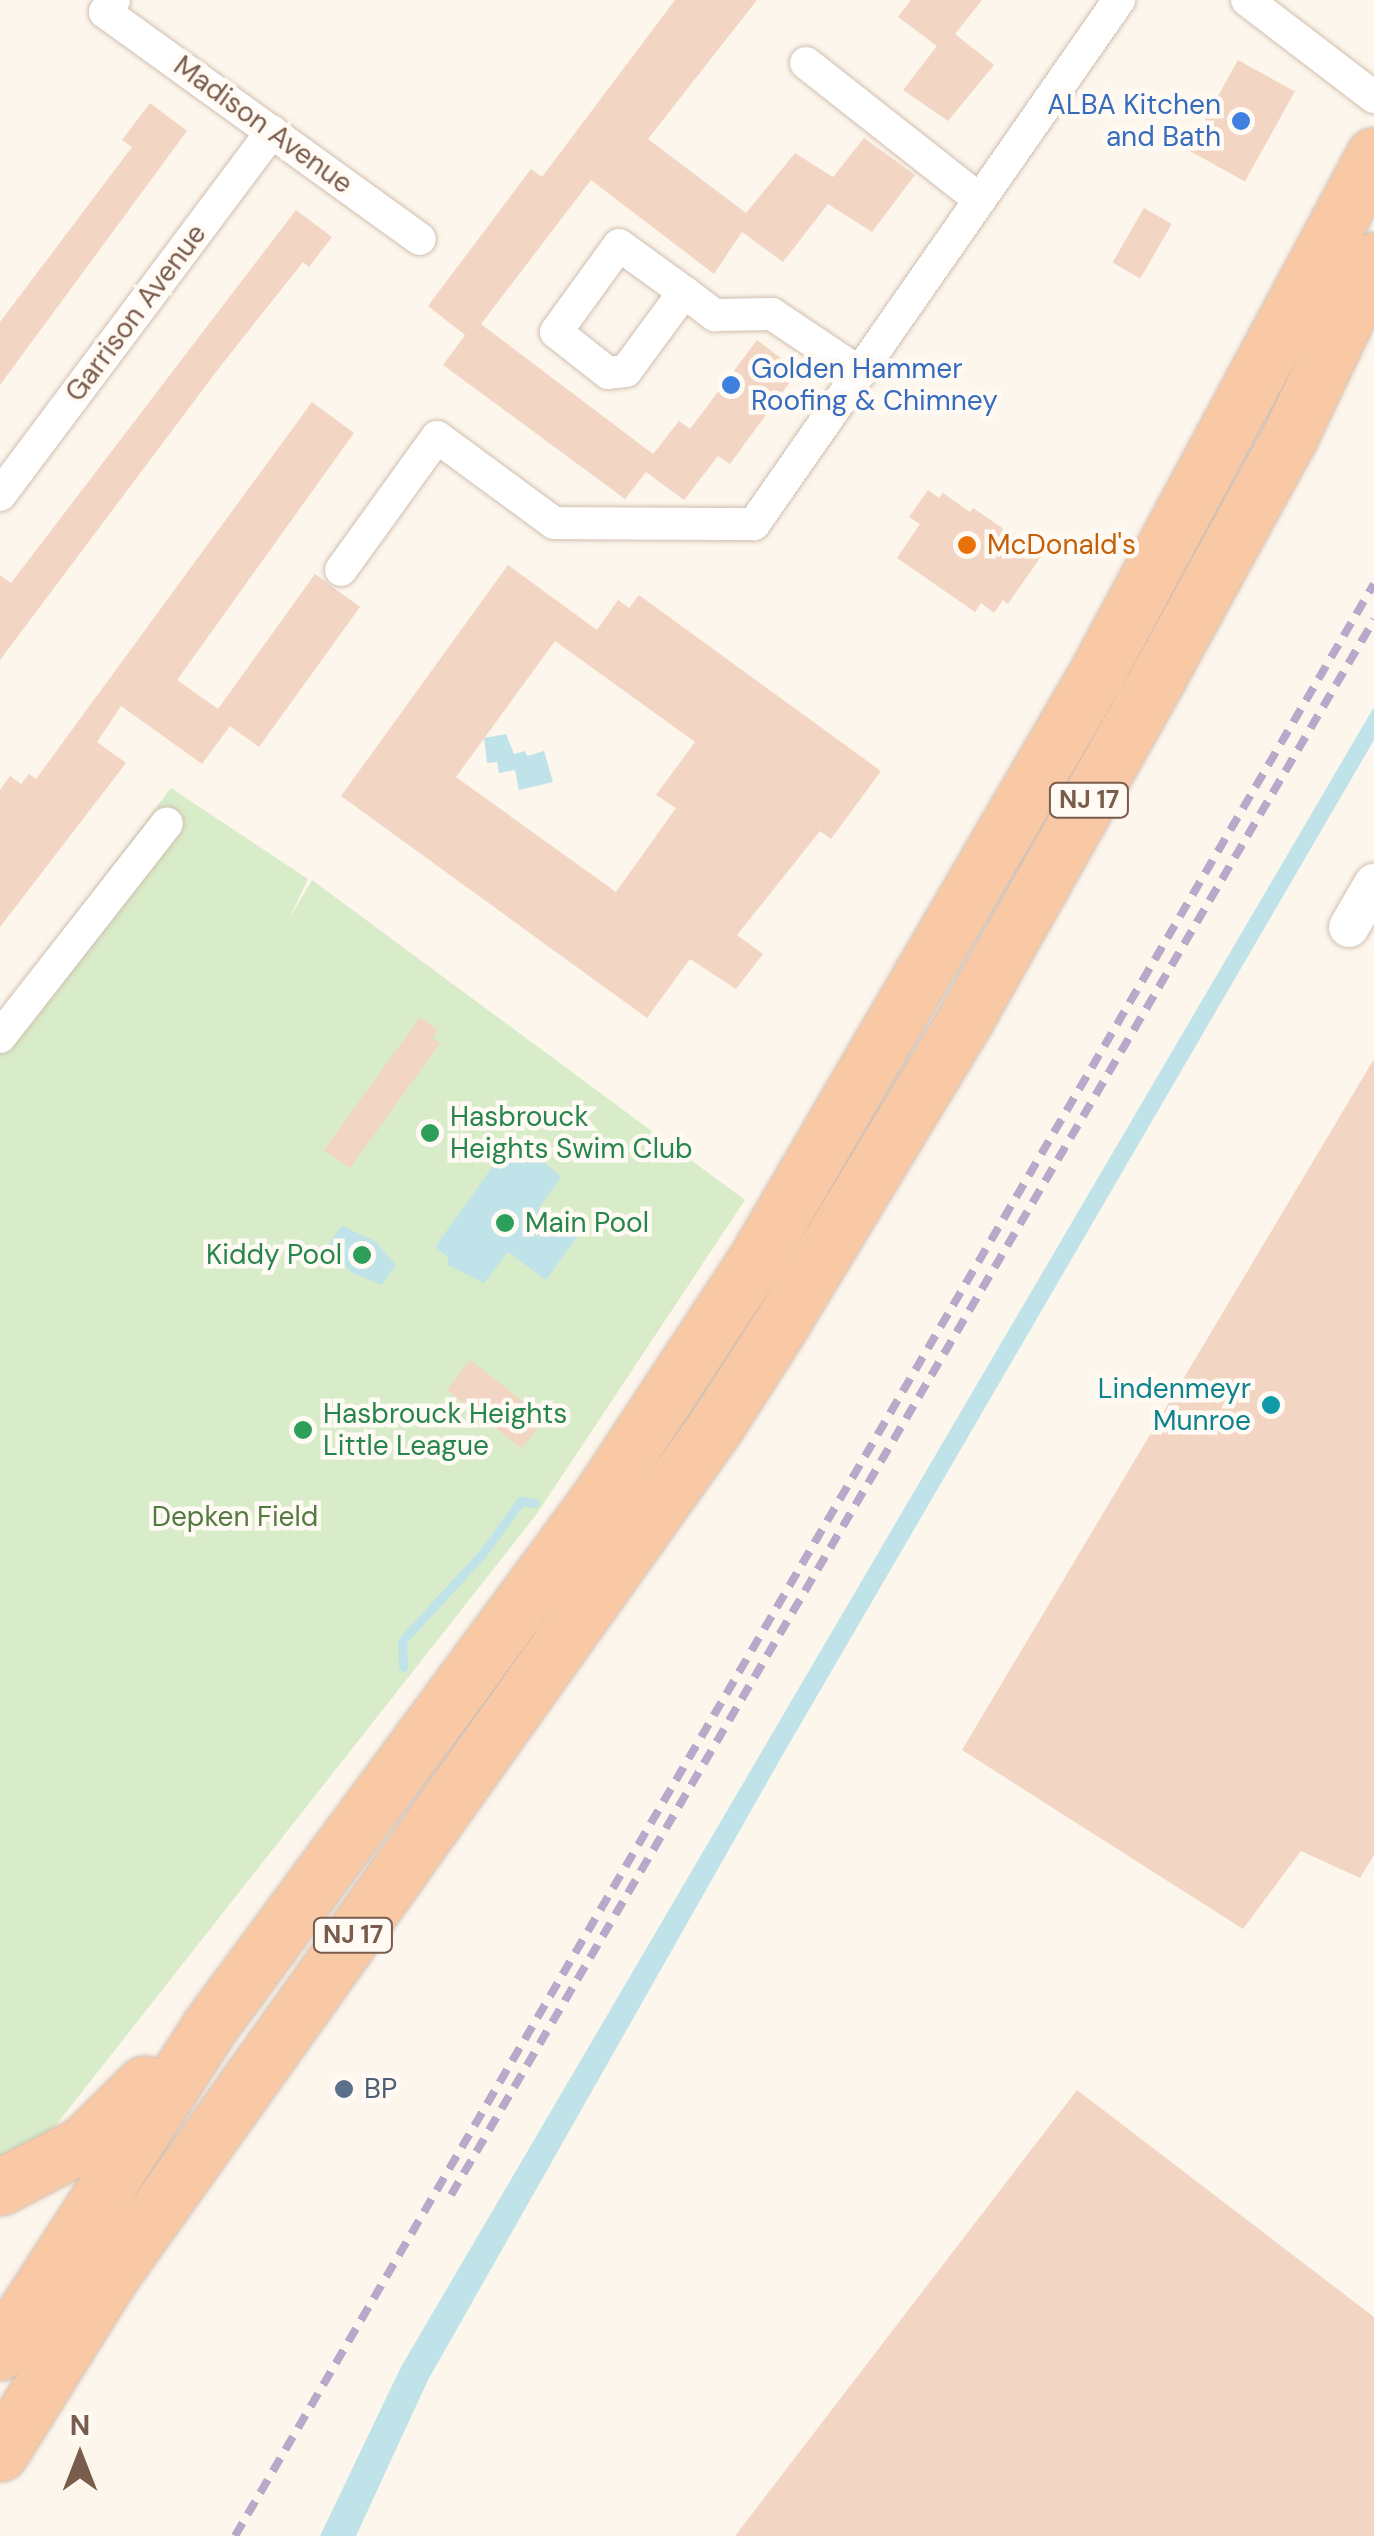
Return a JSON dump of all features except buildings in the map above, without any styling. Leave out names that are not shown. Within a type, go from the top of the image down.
[{"type":"highway","name":"NJ 17","points":[[0,2352],[210,2026],[600,1497],[757,1258],[1097,673],[1374,155]]},
{"type":"highway","name":"NJ 17","points":[[0,2453],[110,2277],[717,1424],[779,1327],[966,1018],[1158,677],[1289,438],[1374,260]]},
{"type":"highway","points":[[0,2187],[83,2144],[210,2026]]},
{"type":"street","points":[[340,570],[437,437],[554,523],[754,524],[1120,0]]},
{"type":"street","points":[[1247,0],[1374,96]]},
{"type":"street","name":"Madison Avenue","points":[[109,6],[272,132],[420,238]]},
{"type":"street","points":[[806,63],[980,200]]},
{"type":"street","name":"Garrison Avenue","points":[[0,495],[272,132]]},
{"type":"street","points":[[684,292],[716,315],[772,314],[860,373]]},
{"type":"street","points":[[0,1037],[167,823]]},
{"type":"street","points":[[1349,927],[1374,884]]},
{"type":"green space","name":"Depken Field","points":[[171,788],[308,879],[289,919],[312,880],[745,1200],[536,1515],[41,2144],[0,2162],[0,1012]]},
{"type":"water","points":[[1374,707],[1374,740],[782,1756],[428,2380],[356,2536],[320,2536],[401,2367]]},
{"type":"water","points":[[506,734],[514,754],[525,751],[527,756],[544,751],[553,782],[519,790],[515,770],[499,773],[497,762],[487,763],[484,738]]},
{"type":"water","name":"Main Pool","points":[[511,1141],[524,1150],[530,1149],[561,1177],[538,1209],[577,1237],[546,1280],[508,1252],[484,1283],[448,1265],[448,1257],[435,1247]]},
{"type":"water","name":"Kiddy Pool","points":[[342,1226],[375,1241],[396,1265],[382,1285],[352,1273],[327,1246]]},
{"type":"waterway","points":[[403,1667],[402,1641],[482,1554],[521,1501],[535,1503]]},
{"type":"railway","points":[[235,2536],[1374,584]]},
{"type":"railway","points":[[451,2195],[1374,620]]},
{"type":"place","name":"ALBA Kitchen and Bath","points":[[1241,121]]},
{"type":"place","name":"Golden Hammer Roofing & Chimney","points":[[731,385]]},
{"type":"place","name":"McDonald's","points":[[967,545]]},
{"type":"place","name":"Hasbrouck Heights Swim Club","points":[[430,1133]]},
{"type":"place","name":"Main Pool","points":[[505,1223]]},
{"type":"place","name":"Kiddy Pool","points":[[362,1255]]},
{"type":"place","name":"Lindenmeyr Munroe","points":[[1271,1405]]},
{"type":"place","name":"Hasbrouck Heights Little League","points":[[303,1430]]},
{"type":"place","name":"BP","points":[[344,2089]]}]
